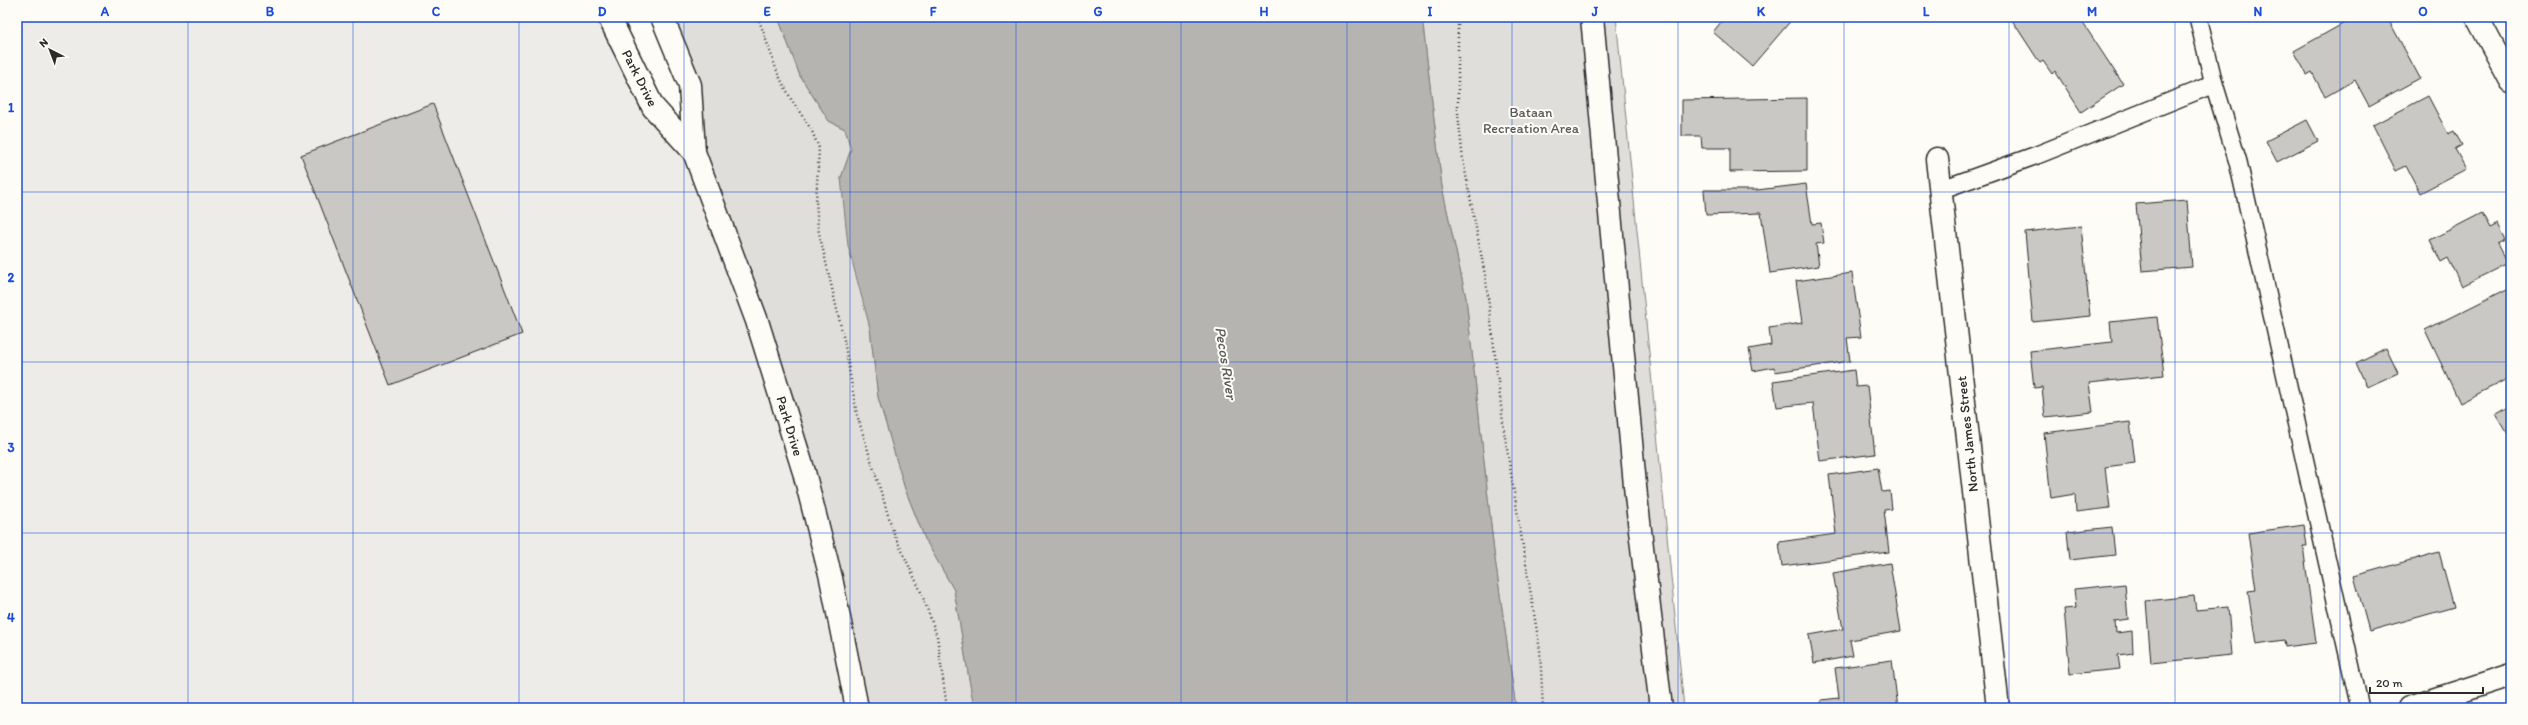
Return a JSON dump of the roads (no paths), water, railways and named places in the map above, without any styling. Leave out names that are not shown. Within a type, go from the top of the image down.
[{"type":"street","name":"Park Drive","points":[[609,17],[653,107],[694,152]]},
{"type":"street","name":"Park Drive","points":[[662,17],[690,85],[694,152],[757,321],[804,472],[831,578],[857,708]]},
{"type":"street","points":[[1592,17],[1636,496],[1661,708]]},
{"type":"street","points":[[2476,17],[2511,81]]},
{"type":"street","name":"North James Street","points":[[1937,159],[1998,708]]},
{"type":"street","points":[[2409,708],[2511,675]]},
{"type":"lane","points":[[2198,17],[2214,84],[2238,162],[2360,708]]},
{"type":"lane","points":[[1940,190],[2037,155],[2214,84]]},
{"type":"water","name":"Pecos River","points":[[778,17],[1422,17],[1442,187],[1466,298],[1494,552],[1516,708],[974,708],[954,590],[925,539],[905,489],[878,397],[870,328],[848,246],[841,178],[851,149],[845,129],[829,121],[800,76]]},
{"type":"park label","name":"Bataan Recreation Area","points":[[1531,120]]}]
